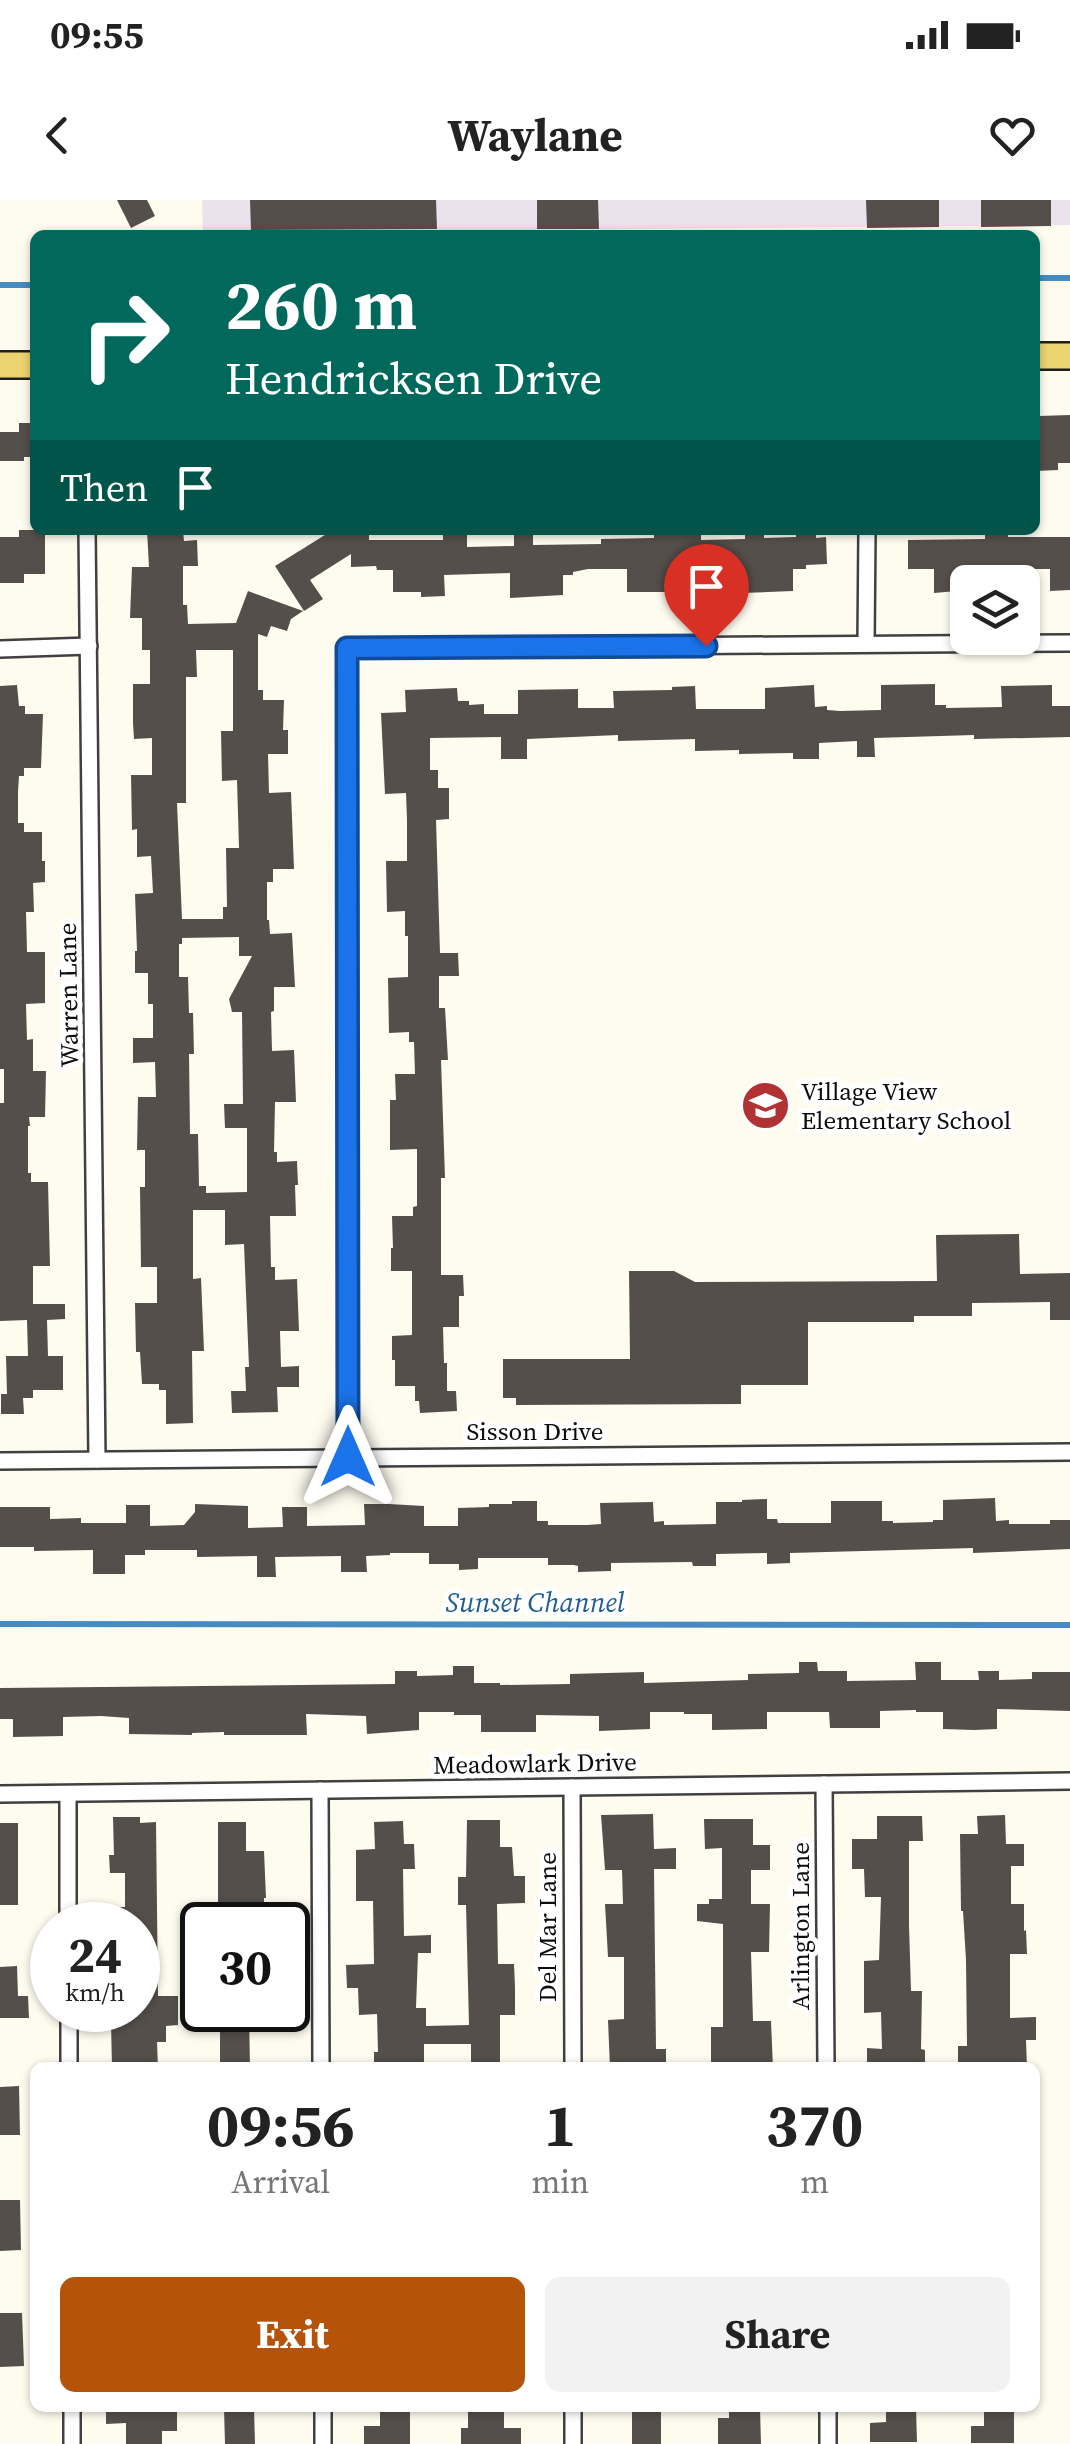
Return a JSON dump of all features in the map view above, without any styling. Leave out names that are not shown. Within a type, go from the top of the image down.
[{"type":"main road","points":[[1040,356],[1070,356]]},
{"type":"main road","points":[[0,365],[30,364]]},
{"type":"street","name":"Warren Lane","points":[[88,535],[97,1460]]},
{"type":"street","points":[[866,644],[867,535]]},
{"type":"street","points":[[348,1457],[347,648],[1070,642]]},
{"type":"street","points":[[0,649],[89,646]]},
{"type":"street","name":"Sisson Drive","points":[[0,1461],[1070,1452]]},
{"type":"street","name":"Meadowlark Drive","points":[[0,1794],[1070,1781]]},
{"type":"street","name":"Arlington Lane","points":[[824,1784],[826,2062]]},
{"type":"street","name":"Del Mar Lane","points":[[572,1787],[573,2062]]},
{"type":"street","points":[[320,1790],[321,2062]]},
{"type":"street","points":[[68,1794],[68,1902]]},
{"type":"street","points":[[69,2032],[69,2062]]},
{"type":"street","points":[[72,2412],[72,2444]]},
{"type":"street","points":[[322,2412],[323,2444]]},
{"type":"street","points":[[573,2412],[574,2444]]},
{"type":"street","points":[[828,2412],[828,2444]]},
{"type":"shaded area","points":[[202,200],[1070,200],[1070,225],[203,230]]},
{"type":"building","points":[[117,200],[147,200],[155,216],[131,228]]},
{"type":"building","points":[[250,200],[436,200],[437,229],[251,230]]},
{"type":"building","points":[[537,200],[598,200],[599,229],[537,229]]},
{"type":"building","points":[[866,200],[939,200],[939,227],[867,228]]},
{"type":"building","points":[[981,200],[1051,200],[1051,226],[981,227]]},
{"type":"building","points":[[1070,415],[1070,463],[1058,463],[1058,470],[1040,471],[1040,416]]},
{"type":"building","points":[[19,423],[30,423],[30,457],[24,457],[24,461],[0,461],[0,432],[19,432]]},
{"type":"building","points":[[19,530],[45,535],[45,574],[24,574],[24,583],[0,583],[0,537],[19,537]]},
{"type":"building","points":[[147,535],[183,535],[184,541],[197,540],[198,566],[183,566],[183,605],[187,605],[188,624],[236,623],[248,591],[303,611],[291,619],[287,631],[271,626],[267,637],[258,634],[258,690],[263,690],[263,700],[284,700],[283,730],[288,730],[288,754],[268,754],[269,793],[291,792],[294,869],[273,869],[273,882],[267,882],[267,920],[270,934],[292,933],[295,987],[274,987],[271,1012],[272,1051],[294,1050],[296,1102],[275,1102],[274,1152],[277,1162],[297,1161],[298,1185],[296,1216],[270,1216],[275,1280],[297,1279],[299,1331],[280,1331],[281,1367],[299,1366],[299,1387],[277,1387],[278,1412],[232,1413],[231,1391],[246,1391],[245,1367],[249,1367],[244,1244],[225,1245],[225,1210],[193,1210],[193,1279],[201,1278],[204,1351],[192,1351],[193,1423],[166,1424],[166,1390],[159,1390],[159,1384],[142,1384],[140,1352],[136,1352],[135,1303],[157,1303],[157,1267],[141,1267],[140,1187],[145,1187],[145,1150],[137,1150],[138,1097],[156,1097],[155,1062],[133,1063],[133,1038],[153,1038],[148,973],[135,973],[135,894],[153,893],[151,856],[137,857],[137,829],[132,830],[131,775],[152,775],[152,738],[134,739],[133,684],[150,684],[150,650],[142,650],[142,618],[130,618],[132,567],[149,567]],"holes":[[[196,650],[233,650],[233,731],[221,731],[222,781],[237,780],[239,848],[226,848],[227,907],[223,907],[223,919],[182,919],[177,803],[186,803],[186,677],[197,677]],[[239,937],[239,956],[252,956],[229,999],[232,1012],[242,1012],[243,1104],[224,1104],[225,1128],[247,1128],[247,1192],[206,1193],[206,1186],[199,1186],[198,1134],[190,1134],[193,1013],[189,1013],[188,977],[179,977],[179,944],[182,938]]]},
{"type":"building","points":[[325,535],[369,535],[369,540],[443,540],[443,535],[467,535],[467,547],[514,546],[514,535],[533,535],[533,545],[601,544],[601,539],[654,535],[701,535],[701,540],[745,539],[745,535],[816,535],[826,537],[827,564],[793,569],[793,591],[742,593],[742,586],[714,586],[714,572],[678,572],[678,592],[627,592],[627,569],[588,569],[563,575],[563,595],[510,598],[510,573],[444,575],[445,596],[421,597],[421,592],[393,592],[393,570],[351,567],[351,554],[310,580],[323,599],[304,611],[275,566]]},
{"type":"building","points":[[985,535],[1070,537],[1070,590],[1050,591],[1050,569],[1040,569],[1040,565],[950,565],[950,592],[934,593],[934,569],[908,569],[908,540],[985,539]]},
{"type":"building","points":[[935,684],[935,705],[946,708],[1002,707],[1001,686],[1052,685],[1052,706],[1070,706],[1070,737],[874,738],[875,757],[857,757],[857,741],[819,743],[819,759],[793,759],[793,753],[695,751],[695,739],[618,741],[618,735],[527,739],[527,759],[501,759],[501,737],[430,738],[430,770],[438,770],[438,788],[449,788],[449,819],[436,820],[440,953],[458,953],[459,976],[439,976],[439,1008],[445,1008],[448,1060],[441,1060],[445,1178],[441,1178],[441,1275],[463,1275],[464,1296],[459,1296],[459,1327],[443,1327],[447,1391],[456,1391],[457,1411],[420,1413],[415,1386],[395,1386],[392,1360],[392,1336],[412,1335],[412,1271],[391,1271],[392,1216],[413,1216],[413,1207],[417,1206],[417,1149],[390,1150],[390,1100],[396,1100],[395,1074],[415,1074],[414,1042],[409,1042],[409,1032],[389,1033],[388,978],[408,977],[408,936],[405,911],[387,912],[386,861],[407,861],[407,820],[406,793],[385,794],[381,713],[406,712],[405,690],[457,688],[458,701],[484,704],[484,714],[518,714],[518,690],[578,689],[578,708],[614,708],[613,691],[695,686],[696,709],[765,709],[765,688],[814,685],[815,707],[881,710],[881,685]]},
{"type":"building","points":[[17,685],[19,706],[25,706],[25,714],[43,714],[41,768],[24,768],[18,792],[18,823],[24,823],[24,832],[42,832],[45,861],[45,882],[33,883],[34,912],[26,912],[27,952],[45,952],[45,1003],[26,1004],[27,1040],[33,1039],[33,1071],[46,1071],[45,1117],[29,1117],[28,1126],[31,1182],[48,1182],[50,1266],[33,1266],[33,1304],[65,1304],[65,1319],[47,1320],[48,1356],[63,1356],[63,1390],[33,1390],[33,1398],[23,1398],[24,1414],[1,1414],[1,1394],[7,1394],[6,1356],[28,1356],[27,1320],[0,1321],[0,1103],[4,1103],[4,1069],[0,1069],[0,686]]},
{"type":"building","points":[[1019,1234],[1020,1274],[1070,1273],[1070,1320],[1050,1320],[1050,1302],[972,1303],[972,1316],[914,1316],[914,1322],[808,1322],[808,1385],[741,1385],[741,1404],[516,1405],[516,1398],[503,1398],[503,1359],[630,1359],[629,1271],[674,1271],[695,1282],[937,1281],[936,1235]]},
{"type":"building","points":[[995,1498],[996,1521],[1050,1524],[1050,1520],[1070,1520],[1070,1549],[790,1553],[790,1563],[767,1564],[767,1553],[716,1554],[716,1566],[693,1566],[692,1562],[611,1563],[611,1571],[578,1572],[574,1565],[548,1565],[548,1558],[478,1558],[478,1569],[459,1570],[459,1564],[429,1564],[429,1553],[390,1553],[366,1556],[367,1572],[341,1572],[341,1556],[275,1557],[276,1577],[257,1577],[257,1556],[197,1557],[197,1550],[145,1550],[145,1555],[125,1555],[125,1574],[93,1574],[93,1550],[0,1547],[0,1507],[50,1507],[50,1519],[126,1523],[126,1505],[150,1505],[150,1526],[184,1525],[195,1512],[195,1504],[248,1506],[248,1528],[283,1527],[282,1507],[307,1507],[307,1526],[365,1525],[364,1504],[424,1506],[424,1526],[458,1526],[458,1508],[512,1501],[537,1501],[537,1521],[548,1521],[548,1525],[601,1524],[600,1503],[653,1502],[654,1522],[716,1524],[716,1502],[767,1499],[767,1519],[777,1519],[778,1523],[831,1523],[831,1501],[882,1501],[882,1521],[893,1523],[943,1520],[943,1500]]},
{"type":"building","points":[[799,1662],[817,1662],[818,1671],[847,1671],[847,1681],[916,1680],[915,1662],[941,1662],[941,1680],[979,1680],[978,1671],[999,1671],[999,1680],[1032,1679],[1032,1672],[1070,1672],[1070,1711],[997,1709],[997,1729],[974,1730],[943,1729],[943,1712],[916,1710],[880,1711],[880,1728],[830,1728],[829,1712],[767,1712],[767,1729],[712,1730],[712,1714],[650,1712],[650,1729],[599,1731],[599,1716],[536,1715],[536,1732],[481,1732],[481,1715],[419,1712],[419,1730],[367,1734],[366,1716],[306,1714],[307,1735],[129,1734],[129,1718],[101,1716],[63,1717],[63,1736],[13,1737],[13,1719],[0,1719],[0,1688],[395,1684],[395,1671],[417,1671],[417,1676],[453,1675],[453,1666],[474,1666],[474,1683],[500,1685],[570,1684],[570,1674],[644,1672],[644,1683],[748,1680],[748,1674],[799,1673]]},
{"type":"building","points":[[653,1814],[654,1849],[676,1848],[676,1869],[654,1869],[656,2049],[666,2049],[666,2062],[610,2062],[608,2020],[624,2019],[624,1957],[608,1957],[605,1904],[623,1904],[622,1870],[605,1870],[601,1815]]},
{"type":"building","points":[[1005,1815],[1006,1844],[1024,1844],[1024,1866],[1011,1866],[1011,1904],[1024,1904],[1027,1954],[1010,1954],[1010,2018],[1036,2017],[1036,2040],[1026,2040],[1027,2062],[958,2062],[958,2046],[967,2046],[960,1834],[978,1834],[977,1816]]},
{"type":"building","points":[[877,1816],[922,1816],[923,1841],[909,1841],[909,1925],[911,1991],[922,1991],[921,2049],[925,2050],[925,2062],[867,2062],[867,2048],[882,2049],[881,2012],[864,2013],[864,1961],[879,1960],[881,1897],[865,1897],[864,1869],[852,1869],[852,1839],[877,1839]]},
{"type":"building","points":[[113,1817],[140,1817],[140,1823],[156,1822],[157,1902],[125,1902],[125,1873],[110,1873],[109,1855],[114,1855]]},
{"type":"building","points":[[704,1819],[753,1819],[753,1845],[770,1845],[770,1870],[751,1870],[751,1904],[770,1904],[769,1952],[751,1952],[753,2021],[771,2021],[773,2062],[711,2062],[711,2027],[723,2027],[723,1924],[697,1921],[697,1904],[722,1899],[722,1848],[705,1849]]},
{"type":"building","points":[[467,1820],[500,1820],[500,1847],[512,1847],[514,1876],[525,1876],[525,1903],[497,1904],[498,1964],[514,1964],[515,1987],[515,2015],[500,2015],[500,2062],[471,2062],[471,2044],[424,2044],[424,2062],[374,2062],[374,2052],[378,2052],[377,2014],[359,2015],[358,1988],[347,1988],[346,1965],[374,1964],[373,1901],[356,1901],[356,1850],[375,1849],[374,1822],[403,1821],[404,1844],[414,1844],[415,1869],[403,1869],[404,1936],[431,1935],[431,1953],[418,1953],[416,2008],[426,2008],[426,2026],[469,2025],[466,1905],[458,1905],[458,1877],[466,1877]]},
{"type":"building","points":[[218,1822],[246,1822],[246,1851],[264,1851],[266,1898],[264,1902],[218,1902]]},
{"type":"building","points":[[0,1823],[18,1823],[18,1905],[0,1905]]},
{"type":"building","points":[[17,1966],[18,1996],[28,1996],[29,2018],[0,2018],[0,1967]]},
{"type":"building","points":[[160,1996],[178,1996],[178,2025],[166,2026],[166,2042],[157,2042],[158,2062],[112,2062],[111,2032],[160,2032]]},
{"type":"building","points":[[220,2032],[249,2032],[250,2062],[220,2062]]},
{"type":"building","points":[[19,2086],[20,2135],[0,2135],[0,2087]]},
{"type":"building","points":[[0,2200],[20,2200],[21,2250],[0,2251]]},
{"type":"building","points":[[0,2313],[22,2313],[24,2366],[0,2367]]},
{"type":"building","points":[[106,2412],[177,2412],[177,2431],[162,2431],[162,2444],[126,2444],[126,2423],[106,2424]]},
{"type":"building","points":[[224,2412],[254,2412],[255,2444],[225,2444]]},
{"type":"building","points":[[380,2412],[410,2412],[410,2444],[364,2444],[364,2426],[380,2426]]},
{"type":"building","points":[[468,2412],[504,2412],[504,2428],[521,2428],[521,2444],[461,2444],[461,2428],[468,2428]]},
{"type":"building","points":[[632,2412],[661,2412],[661,2444],[632,2444]]},
{"type":"building","points":[[729,2412],[760,2412],[761,2444],[718,2444],[718,2418],[729,2418]]},
{"type":"building","points":[[886,2412],[916,2412],[917,2442],[870,2442],[870,2423],[886,2422]]},
{"type":"building","points":[[984,2412],[1014,2412],[1014,2443],[971,2443],[971,2426],[984,2426]]},
{"type":"waterway","points":[[1040,278],[1070,278]]},
{"type":"waterway","points":[[0,285],[30,285]]},
{"type":"waterway","name":"Sunset Channel","points":[[0,1624],[1070,1625]]},
{"type":"place","name":"Village View Elementary School","points":[[766,1105]]},
{"type":"route","points":[[348,1457],[347,648],[706,646]]}]
